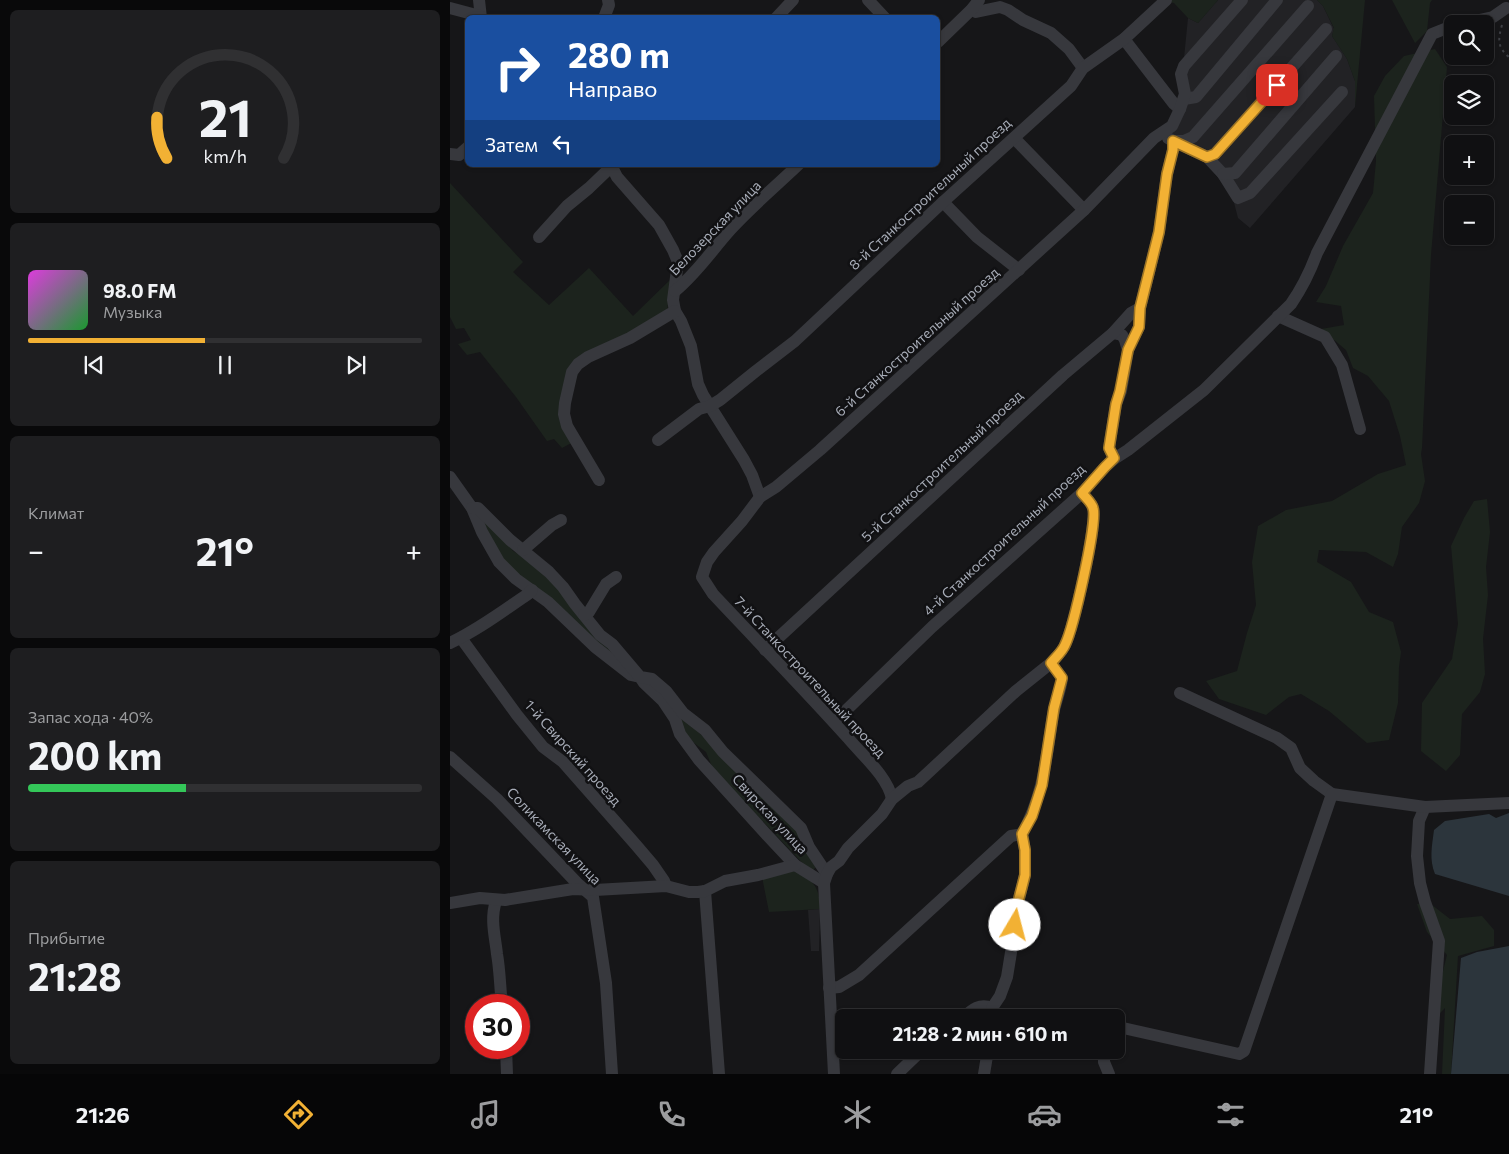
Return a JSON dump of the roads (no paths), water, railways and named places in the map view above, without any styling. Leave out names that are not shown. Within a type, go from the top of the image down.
[{"type":"street","points":[[479,0],[480,15]]},
{"type":"street","points":[[779,15],[793,0]]},
{"type":"street","points":[[868,0],[882,15]]},
{"type":"street","name":"8-й Станкостроительный проезд","points":[[658,440],[699,409],[710,406],[720,400],[795,342],[943,202],[1071,86],[1083,68],[1124,40],[1166,0]]},
{"type":"street","points":[[1182,104],[1185,94],[1181,74],[1184,66],[1242,0]]},
{"type":"street","points":[[1124,40],[1174,104],[1182,104],[1196,97],[1277,0]]},
{"type":"street","points":[[605,15],[610,2]]},
{"type":"street","points":[[940,40],[975,4]]},
{"type":"street","points":[[975,4],[976,12],[992,7],[1000,7],[1051,33],[1069,49],[1083,68]]},
{"type":"street","points":[[1173,141],[1184,141],[1194,137],[1308,6]]},
{"type":"street","points":[[450,8],[473,15]]},
{"type":"street","points":[[1494,16],[1506,8]]},
{"type":"street","points":[[1207,157],[1215,154],[1326,29]]},
{"type":"street","name":"4-й Станкостроительный проезд","points":[[834,722],[932,627],[1082,493],[1114,458],[1128,450],[1204,390],[1291,304],[1310,274],[1317,253],[1432,34],[1444,29]]},
{"type":"street","points":[[1223,174],[1235,172],[1336,56]]},
{"type":"street","points":[[1161,134],[1207,157],[1223,174],[1238,198],[1250,193],[1342,92]]},
{"type":"street","name":"6-й Станкостроительный проезд","points":[[702,577],[707,562],[714,552],[742,521],[760,497],[776,488],[820,450],[1084,210],[1154,138],[1172,126],[1182,104]]},
{"type":"street","points":[[1014,138],[1084,210]]},
{"type":"street","points":[[1114,458],[1109,448],[1116,404],[1128,350],[1139,327],[1140,308],[1159,232],[1173,141]]},
{"type":"street","points":[[539,237],[566,206],[589,188],[610,167]]},
{"type":"street","points":[[613,167],[617,177],[659,224],[673,250],[678,262],[673,300],[674,311],[681,321],[691,346],[698,384],[744,460],[760,497]]},
{"type":"street","name":"Белозерская улица","points":[[675,291],[699,268],[711,250],[738,222],[796,167]]},
{"type":"street","points":[[943,202],[977,237],[1019,270]]},
{"type":"street","points":[[678,262],[691,264],[699,268]]},
{"type":"street","name":"5-й Станкостроительный проезд","points":[[765,650],[1063,375],[1113,333],[1131,313],[1140,308]]},
{"type":"street","points":[[599,480],[565,420],[565,404],[572,372],[578,364],[588,357],[630,338],[674,311]]},
{"type":"street","points":[[1278,316],[1325,337],[1342,365],[1360,428]]},
{"type":"street","points":[[1113,333],[1122,335],[1128,350]]},
{"type":"street","name":"Свирская улица","points":[[450,477],[472,508],[482,532],[499,562],[516,579],[548,602],[596,647],[631,675],[640,677]]},
{"type":"street","points":[[826,878],[831,867],[839,861],[848,848],[882,814],[892,799],[908,786],[918,782],[1060,653],[1066,643],[1077,606],[1093,524],[1093,508],[1082,493]]},
{"type":"street","name":"Свирская улица","points":[[472,508],[478,508],[510,540],[549,572],[563,587],[600,635],[612,644],[644,683],[679,716],[680,734],[700,760],[795,865],[826,878]]},
{"type":"street","points":[[523,550],[552,525],[561,520]]},
{"type":"street","points":[[584,615],[589,612],[606,584],[616,577]]},
{"type":"street","name":"7-й Станкостроительный проезд","points":[[702,577],[713,594],[834,722],[877,772],[891,791],[892,799]]},
{"type":"street","points":[[456,640],[532,590]]},
{"type":"street","name":"1-й Свирский проезд","points":[[456,640],[543,747],[563,762],[636,845],[666,886]]},
{"type":"street","points":[[995,1009],[1007,977],[1014,940],[1016,910],[1025,875],[1025,850],[1022,834],[1032,816],[1042,785],[1054,708],[1062,678],[1051,663]]},
{"type":"street","points":[[1180,693],[1277,738],[1291,748],[1300,768],[1332,794],[1425,807],[1509,803]]},
{"type":"street","points":[[679,716],[705,730],[723,752],[801,828],[826,878],[834,1074]]},
{"type":"street","name":"Соликамская улица","points":[[452,762],[497,799],[593,898],[606,983],[612,1074]]},
{"type":"street","points":[[1125,1028],[1239,1054],[1244,1051],[1332,794]]},
{"type":"street","points":[[1425,807],[1419,822],[1417,856],[1420,883],[1439,941],[1430,1074]]},
{"type":"street","points":[[829,988],[840,987],[860,975],[1011,836],[1022,834]]},
{"type":"street","points":[[450,903],[480,898],[505,900],[573,889],[666,886],[689,892],[704,891],[725,881],[742,879],[795,865]]},
{"type":"street","points":[[704,891],[719,1074]]},
{"type":"street","points":[[496,900],[493,931],[501,994]]},
{"type":"street","points":[[974,1009],[987,1006],[990,1009]]},
{"type":"street","points":[[506,1059],[507,1074]]},
{"type":"street","points":[[897,1074],[913,1059]]},
{"type":"street","points":[[984,1074],[986,1059]]},
{"type":"street","points":[[1104,1059],[1109,1074]]}]
